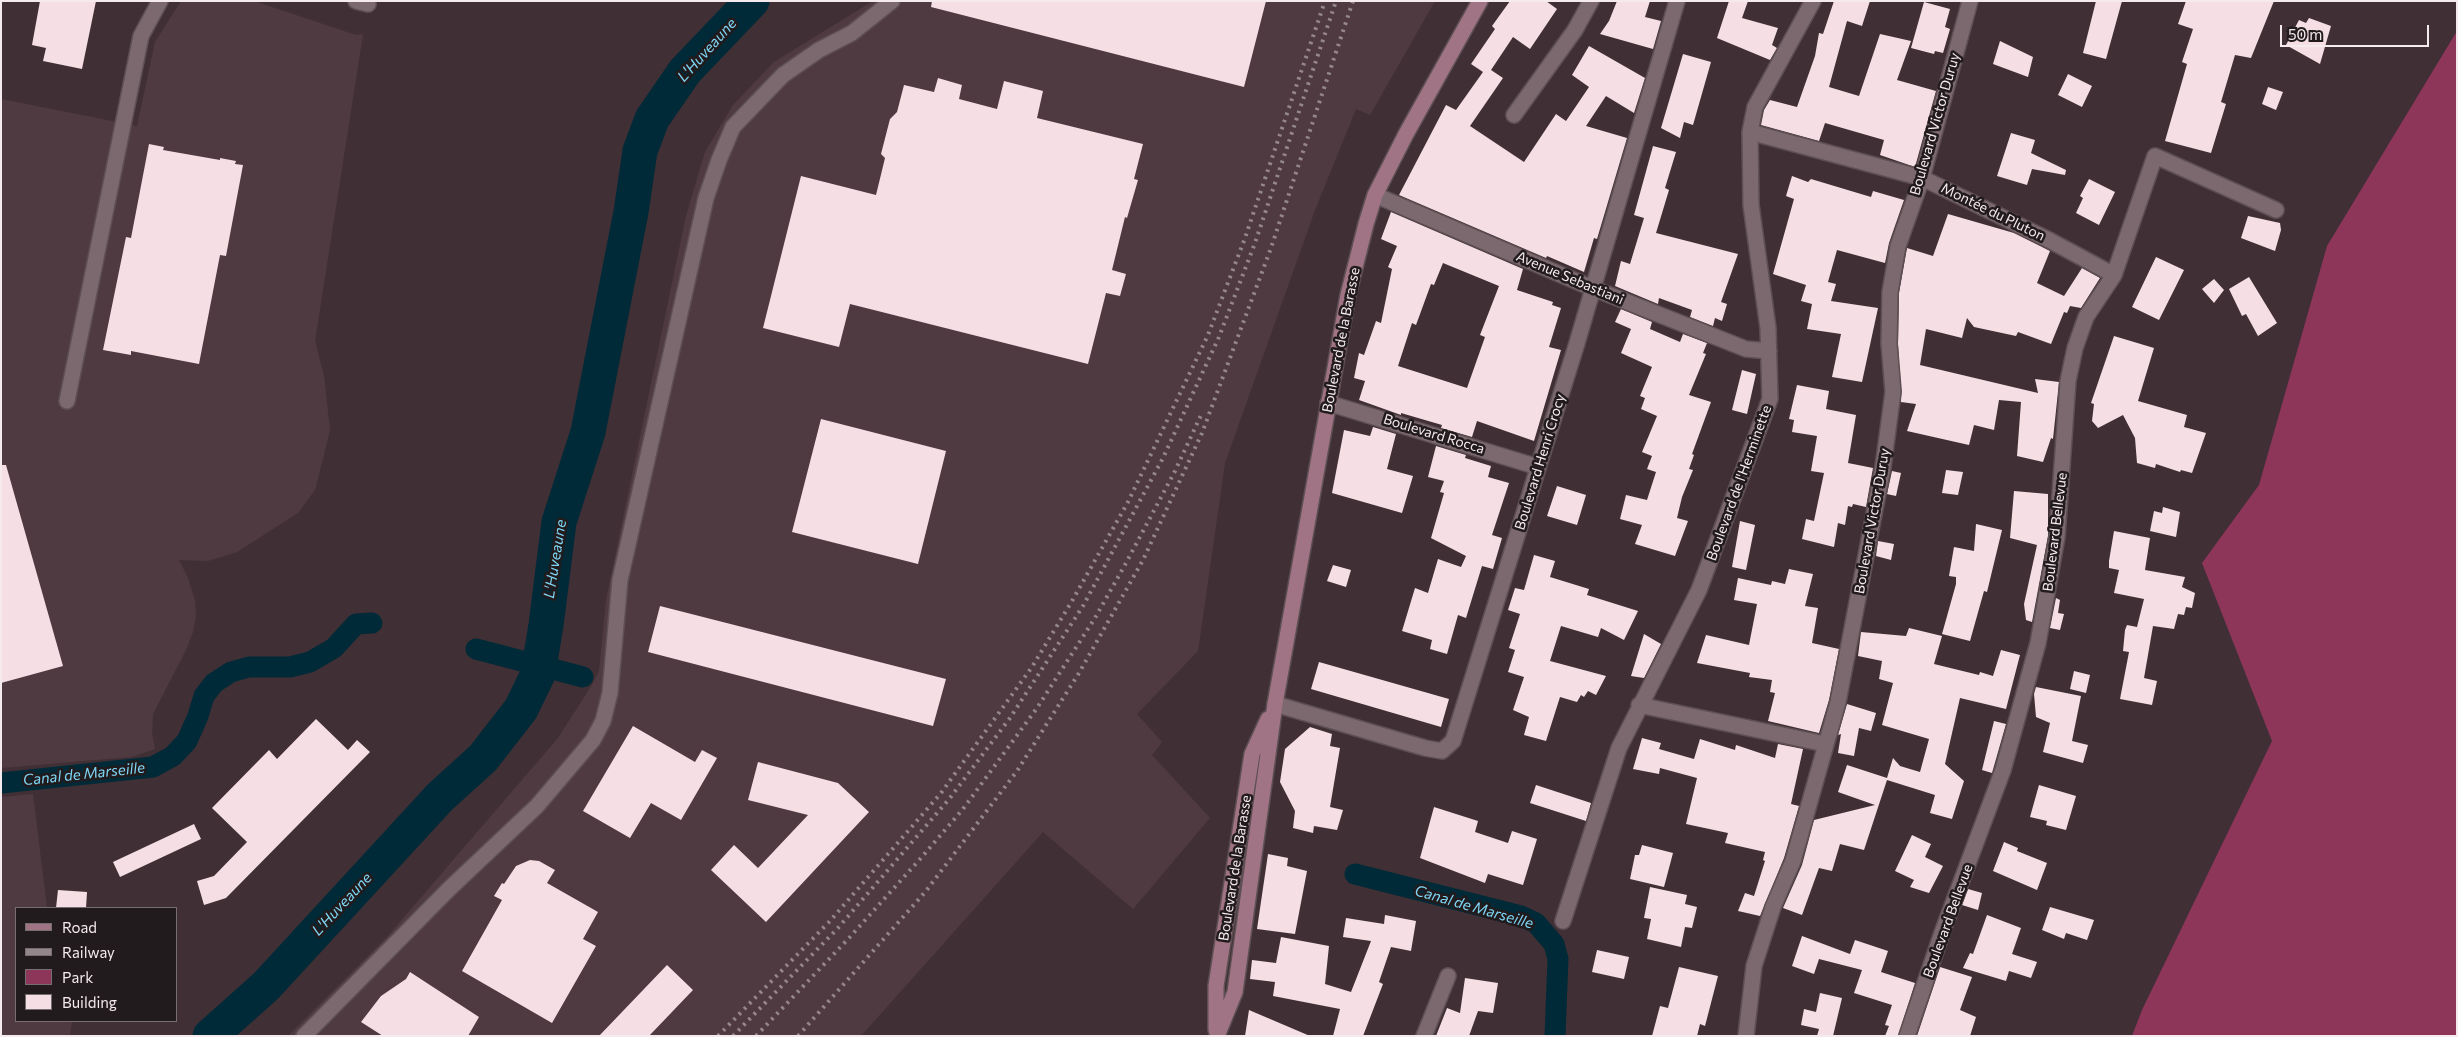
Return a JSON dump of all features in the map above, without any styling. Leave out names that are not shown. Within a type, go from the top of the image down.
[{"type":"main road","name":"Boulevard de la Barasse","points":[[1216,1036],[1216,986],[1252,754],[1275,704],[1348,295],[1374,195],[1480,1]]},
{"type":"street","points":[[67,401],[141,36],[160,1]]},
{"type":"street","points":[[304,1036],[449,889],[537,806],[593,740],[603,721],[610,693],[620,580],[706,198],[719,160],[733,127],[783,75],[818,50],[852,33],[892,1]]},
{"type":"street","points":[[1514,115],[1575,30],[1591,1]]},
{"type":"street","name":"Boulevard Henri Crocy","points":[[1275,704],[1425,748],[1442,751],[1453,741],[1538,467],[1677,1]]},
{"type":"street","name":"Boulevard de l'Herminette","points":[[1563,922],[1619,748],[1699,590],[1770,399],[1768,328],[1751,205],[1750,132],[1755,107],[1813,1]]},
{"type":"street","name":"Boulevard Victor Duruy","points":[[1746,1036],[1754,966],[1773,907],[1793,861],[1838,702],[1883,467],[1892,392],[1890,292],[1898,246],[1922,178],[1970,1]]},
{"type":"street","name":"Montée du Pluton","points":[[1750,132],[1922,178],[2049,240],[2114,275]]},
{"type":"street","name":"Boulevard Bellevue","points":[[1907,1036],[1942,933],[2003,770],[2038,643],[2051,578],[2062,481],[2068,381],[2075,348],[2086,317],[2114,275],[2155,156],[2276,210]]},
{"type":"street","name":"Avenue Sebastiani","points":[[1374,195],[1592,288],[1746,349],[1769,351]]},
{"type":"street","name":"Boulevard Rocca","points":[[1328,403],[1538,467]]},
{"type":"street","points":[[1640,705],[1825,744]]},
{"type":"street","points":[[1424,1036],[1448,976]]},
{"type":"shaded area","points":[[181,1],[254,1],[356,35],[363,34],[315,341],[324,376],[330,430],[315,490],[298,513],[237,552],[208,561],[179,560],[188,578],[195,601],[196,615],[193,632],[186,650],[153,714],[152,732],[155,749],[131,757],[1,768],[1,99],[137,126],[155,42]]},
{"type":"shaded area","points":[[873,1],[1435,1],[1370,115],[1356,109],[1315,210],[1225,463],[1198,651],[1137,714],[1162,742],[1152,755],[1210,818],[1133,909],[1043,832],[861,1036],[288,1036],[387,937],[558,738],[592,685],[599,671],[606,600],[686,216],[705,152],[733,105],[774,62]]},
{"type":"shaded area","points":[[33,794],[47,907],[15,907],[15,1022],[72,1022],[70,1036],[1,1036],[1,797]]},
{"type":"green space","points":[[2457,31],[2457,1036],[2132,1036],[2142,1010],[2272,741],[2202,563],[2259,485],[2327,246]]},
{"type":"building","points":[[40,1],[96,1],[82,69],[43,61],[46,48],[32,45]]},
{"type":"building","points":[[932,1],[1266,1],[1244,87],[931,7]]},
{"type":"building","points":[[1510,1],[1546,1],[1557,9],[1530,49],[1513,37],[1491,70],[1503,78],[1470,126],[1524,162],[1556,114],[1566,121],[1589,87],[1572,75],[1589,46],[1645,78],[1634,113],[1606,96],[1586,126],[1627,138],[1597,239],[1594,238],[1584,272],[1547,256],[1546,258],[1399,195],[1446,105],[1456,110],[1483,72],[1471,64],[1495,29],[1492,26]]},
{"type":"building","points":[[1617,1],[1650,1],[1645,17],[1661,21],[1653,49],[1600,34],[1609,21]]},
{"type":"building","points":[[1729,1],[1748,1],[1742,18],[1778,28],[1772,45],[1777,48],[1770,60],[1717,38]]},
{"type":"building","points":[[1834,1],[1870,1],[1862,26],[1847,21],[1829,87],[1859,96],[1880,34],[1911,41],[1897,80],[1936,91],[1915,167],[1880,155],[1884,140],[1825,123],[1819,141],[1761,125],[1764,110],[1770,100],[1797,107],[1815,56],[1819,33],[1823,34]]},
{"type":"building","points":[[2096,1],[2122,1],[2106,59],[2083,53]]},
{"type":"building","points":[[2186,1],[2274,1],[2251,58],[2235,55],[2221,102],[2226,104],[2211,153],[2165,141],[2187,64],[2182,62],[2193,29],[2178,24]]},
{"type":"building","points":[[1924,2],[1950,9],[1945,27],[1950,29],[1943,53],[1935,51],[1934,54],[1911,48]]},
{"type":"building","points":[[2309,18],[2331,26],[2320,64],[2286,45],[2299,20],[2306,23]]},
{"type":"building","points":[[2000,41],[2033,57],[2028,77],[1993,64]]},
{"type":"building","points":[[1683,54],[1711,62],[1693,125],[1684,122],[1680,138],[1661,128]]},
{"type":"building","points":[[2068,74],[2092,86],[2082,107],[2058,95]]},
{"type":"building","points":[[938,78],[962,85],[959,99],[997,109],[1004,81],[1043,91],[1037,118],[1143,144],[1134,179],[1138,180],[1127,218],[1125,217],[1112,270],[1126,274],[1120,296],[1106,293],[1088,364],[850,304],[839,347],[763,328],[801,176],[876,195],[885,158],[881,154],[890,119],[897,112],[904,85],[934,92]]},
{"type":"building","points":[[2268,87],[2283,92],[2276,110],[2262,104]]},
{"type":"building","points":[[2011,133],[2035,140],[2031,153],[2066,170],[2065,175],[2032,169],[2027,185],[1997,176]]},
{"type":"building","points":[[149,144],[164,147],[163,150],[236,161],[235,164],[243,165],[226,256],[220,255],[199,364],[131,351],[131,355],[103,350],[126,237],[131,238]]},
{"type":"building","points":[[1653,146],[1676,152],[1665,188],[1669,190],[1656,233],[1738,254],[1721,302],[1727,304],[1722,321],[1715,318],[1713,326],[1690,317],[1692,310],[1659,298],[1658,304],[1615,286],[1621,261],[1630,264],[1644,218],[1634,215]]},
{"type":"building","points":[[1792,176],[1808,182],[1811,179],[1871,197],[1873,191],[1904,200],[1889,243],[1885,263],[1837,250],[1828,282],[1836,284],[1831,301],[1878,308],[1862,382],[1832,377],[1841,334],[1807,329],[1812,304],[1801,301],[1806,285],[1773,274],[1794,199],[1786,196]]},
{"type":"building","points":[[2089,179],[2115,192],[2099,225],[2076,213],[2083,198],[2080,196]]},
{"type":"building","points":[[1391,212],[1523,269],[1517,290],[1553,302],[1552,305],[1561,308],[1549,347],[1561,350],[1534,441],[1477,421],[1472,437],[1441,428],[1442,425],[1401,413],[1401,415],[1359,400],[1365,381],[1354,378],[1359,353],[1364,355],[1376,321],[1381,323],[1392,269],[1388,267],[1397,246],[1381,239]],"holes":[[[1443,263],[1499,286],[1480,335],[1485,337],[1467,388],[1398,366],[1412,323],[1416,325],[1431,284],[1434,285]]]},
{"type":"building","points":[[1948,214],[2014,233],[2050,251],[2037,283],[2064,296],[2082,268],[2100,278],[2081,308],[2070,306],[2067,313],[2064,312],[2051,344],[2018,332],[2016,336],[1974,327],[1967,318],[1962,338],[1926,329],[1920,365],[2038,393],[2035,379],[2059,382],[2053,439],[2051,438],[2043,462],[2017,456],[2021,402],[1999,400],[1994,430],[1974,425],[1969,445],[1907,431],[1916,404],[1901,402],[1898,344],[1899,293],[1907,248],[1933,256]]},
{"type":"building","points":[[2248,216],[2280,223],[2281,230],[2275,251],[2241,238]]},
{"type":"building","points":[[2156,257],[2184,270],[2159,320],[2132,307]]},
{"type":"building","points":[[2249,277],[2277,323],[2258,336],[2246,314],[2242,316],[2229,289]]},
{"type":"building","points":[[2214,279],[2224,290],[2214,303],[2202,289]]},
{"type":"building","points":[[1621,309],[1652,322],[1650,329],[1680,342],[1683,334],[1707,343],[1703,353],[1706,354],[1689,395],[1711,402],[1692,454],[1694,455],[1689,469],[1693,470],[1682,497],[1677,518],[1688,521],[1675,556],[1635,544],[1642,525],[1620,519],[1626,495],[1647,500],[1656,472],[1647,469],[1652,456],[1642,452],[1657,416],[1641,409],[1645,398],[1640,396],[1652,367],[1621,353],[1631,329],[1615,322]]},
{"type":"building","points":[[2114,336],[2154,348],[2138,401],[2187,415],[2184,427],[2206,433],[2192,473],[2181,470],[2180,472],[2156,464],[2155,468],[2137,463],[2135,438],[2123,415],[2098,428],[2092,421],[2094,404],[2091,403]]},
{"type":"building","points":[[1742,370],[1756,374],[1747,414],[1732,410]]},
{"type":"building","points":[[1797,385],[1829,391],[1826,409],[1856,415],[1848,463],[1873,468],[1866,507],[1853,504],[1852,507],[1848,506],[1845,525],[1838,523],[1834,547],[1802,539],[1806,519],[1814,521],[1824,473],[1811,471],[1817,436],[1792,432],[1794,420],[1789,419]]},
{"type":"building","points":[[821,419],[946,451],[918,564],[792,532]]},
{"type":"building","points":[[1373,427],[1396,434],[1387,469],[1413,476],[1402,513],[1332,493],[1344,430],[1370,436]]},
{"type":"building","points":[[1436,446],[1466,455],[1465,458],[1491,466],[1488,477],[1509,483],[1492,535],[1502,538],[1493,569],[1482,566],[1466,618],[1458,615],[1447,654],[1430,649],[1432,640],[1402,631],[1415,588],[1428,593],[1438,559],[1461,567],[1466,556],[1431,538],[1444,493],[1440,492],[1444,481],[1428,477]]},
{"type":"building","points":[[1,465],[6,465],[63,666],[1,683]]},
{"type":"building","points":[[1946,470],[1963,472],[1958,495],[1942,493]]},
{"type":"building","points":[[1892,471],[1901,473],[1896,496],[1887,494]]},
{"type":"building","points":[[1557,486],[1586,495],[1577,525],[1547,516]]},
{"type":"building","points":[[2014,491],[2048,494],[2048,536],[2032,622],[2026,620],[2024,604],[2037,545],[2010,538]]},
{"type":"building","points":[[2163,507],[2180,512],[2176,537],[2150,531],[2154,511],[2162,513]]},
{"type":"building","points":[[1740,521],[1755,525],[1746,570],[1732,567]]},
{"type":"building","points":[[1976,524],[2002,530],[1987,592],[1984,591],[1970,641],[1942,634],[1956,584],[1956,577],[1949,576],[1954,547],[1974,551]]},
{"type":"building","points":[[2114,531],[2150,538],[2145,570],[2185,577],[2182,587],[2195,593],[2192,608],[2186,607],[2184,615],[2178,614],[2174,629],[2153,626],[2144,678],[2157,681],[2152,705],[2120,699],[2129,652],[2123,651],[2125,630],[2127,625],[2137,627],[2144,599],[2114,593],[2119,570],[2109,568],[2109,561]]},
{"type":"building","points":[[1878,541],[1894,544],[1891,560],[1876,556]]},
{"type":"building","points":[[1534,555],[1555,561],[1550,577],[1589,589],[1587,595],[1638,611],[1624,640],[1601,628],[1598,637],[1561,626],[1550,661],[1606,676],[1596,695],[1588,691],[1584,697],[1581,695],[1577,702],[1560,697],[1546,741],[1524,735],[1529,717],[1513,710],[1524,677],[1508,672],[1515,650],[1509,648],[1520,614],[1508,610],[1515,588],[1524,590]]},
{"type":"building","points":[[1333,565],[1351,570],[1346,587],[1327,581]]},
{"type":"building","points":[[1789,569],[1813,574],[1805,606],[1818,608],[1812,643],[1839,649],[1829,700],[1819,733],[1768,721],[1775,693],[1770,692],[1772,680],[1749,677],[1750,673],[1697,663],[1706,635],[1749,645],[1757,604],[1734,600],[1738,578],[1771,585],[1772,581],[1785,584]]},
{"type":"building","points":[[2056,598],[2060,600],[2058,613],[2064,614],[2060,630],[2050,628]]},
{"type":"building","points":[[660,606],[946,679],[933,726],[648,652]]},
{"type":"building","points":[[1909,628],[1942,636],[1934,664],[1979,675],[1980,672],[1993,676],[2001,650],[2020,655],[2006,709],[1960,698],[1945,764],[1964,781],[1952,819],[1930,813],[1935,795],[1887,780],[1864,850],[1840,844],[1832,871],[1819,868],[1802,915],[1783,908],[1802,865],[1814,820],[1875,805],[1838,792],[1847,765],[1887,778],[1893,758],[1900,766],[1920,772],[1929,739],[1882,725],[1893,683],[1879,679],[1882,661],[1858,656],[1861,632],[1906,636]]},
{"type":"building","points":[[1644,634],[1661,644],[1644,678],[1631,676]]},
{"type":"building","points":[[1319,662],[1449,699],[1441,727],[1311,689]]},
{"type":"building","points":[[2074,671],[2090,675],[2086,693],[2070,689]]},
{"type":"building","points":[[2036,687],[2081,696],[2072,741],[2088,745],[2083,763],[2043,752],[2050,723],[2036,717],[2034,694]]},
{"type":"building","points":[[1847,704],[1876,713],[1871,731],[1859,728],[1854,756],[1838,753],[1841,734],[1838,735]]},
{"type":"building","points":[[316,719],[348,750],[357,740],[370,752],[226,898],[204,905],[197,881],[214,876],[247,842],[212,808],[269,750],[277,759]]},
{"type":"building","points":[[1994,721],[2006,724],[1992,773],[1982,770]]},
{"type":"building","points":[[633,726],[695,762],[702,750],[717,758],[681,820],[651,803],[630,838],[583,811]]},
{"type":"building","points":[[1310,727],[1332,734],[1330,746],[1340,748],[1330,807],[1343,810],[1337,830],[1314,826],[1313,833],[1293,828],[1295,811],[1280,782],[1285,749]]},
{"type":"building","points":[[1642,738],[1661,743],[1659,749],[1694,759],[1700,739],[1735,750],[1736,745],[1775,758],[1778,744],[1803,749],[1791,804],[1799,806],[1784,858],[1760,916],[1738,911],[1745,893],[1754,896],[1765,861],[1763,860],[1765,852],[1725,843],[1728,833],[1686,824],[1697,778],[1660,768],[1659,774],[1633,769]]},
{"type":"building","points":[[758,762],[838,783],[869,812],[766,922],[711,870],[734,845],[758,868],[808,815],[748,800]]},
{"type":"building","points":[[1536,785],[1591,803],[1586,821],[1530,803]]},
{"type":"building","points":[[2039,785],[2076,796],[2066,830],[2046,825],[2047,821],[2030,817]]},
{"type":"building","points":[[1434,807],[1478,821],[1475,832],[1508,843],[1512,831],[1537,839],[1523,885],[1488,874],[1485,883],[1420,858]]},
{"type":"building","points":[[194,824],[201,839],[120,877],[113,862]]},
{"type":"building","points":[[1912,835],[1931,844],[1925,857],[1943,866],[1929,893],[1910,887],[1914,880],[1895,871]]},
{"type":"building","points":[[2004,842],[2018,848],[2017,851],[2047,863],[2037,890],[1993,871]]},
{"type":"building","points":[[1642,845],[1673,853],[1664,887],[1630,879],[1635,855],[1639,855]]},
{"type":"building","points":[[1268,854],[1288,858],[1287,866],[1307,871],[1295,934],[1257,929]]},
{"type":"building","points":[[530,860],[539,861],[555,870],[547,883],[598,912],[583,939],[596,946],[552,1023],[462,971],[502,900],[494,896],[516,866]]},
{"type":"building","points":[[1650,887],[1687,895],[1685,904],[1697,907],[1692,928],[1685,927],[1681,947],[1647,939],[1651,919],[1644,918]]},
{"type":"building","points":[[1968,889],[1982,893],[1978,910],[1962,905]]},
{"type":"building","points":[[58,890],[87,892],[86,907],[56,907]]},
{"type":"building","points":[[2050,907],[2094,920],[2087,940],[2066,933],[2064,939],[2042,930]]},
{"type":"building","points":[[1385,915],[1416,921],[1411,951],[1391,947],[1379,982],[1383,984],[1363,1036],[1333,1036],[1340,1009],[1273,996],[1275,982],[1250,979],[1252,960],[1276,963],[1281,937],[1329,946],[1325,984],[1351,992],[1371,941],[1343,937],[1346,918],[1384,924]]},
{"type":"building","points":[[1987,915],[2021,928],[2012,954],[2037,962],[2031,978],[2009,971],[2006,981],[1963,968],[1970,953],[1973,954]]},
{"type":"building","points":[[1802,936],[1850,954],[1855,940],[1888,951],[1881,972],[1915,983],[1898,1036],[1885,1036],[1889,1026],[1885,1025],[1892,1005],[1854,993],[1862,970],[1819,959],[1814,974],[1792,966]]},
{"type":"building","points":[[1597,950],[1629,957],[1624,979],[1592,972]]},
{"type":"building","points":[[667,965],[693,990],[649,1036],[599,1036]]},
{"type":"building","points":[[1679,967],[1718,976],[1705,1026],[1700,1024],[1697,1036],[1652,1036],[1660,1006],[1668,1008]]},
{"type":"building","points":[[1940,967],[1972,977],[1960,1010],[1976,1017],[1970,1036],[1917,1036]]},
{"type":"building","points":[[410,972],[479,1017],[468,1036],[383,1036],[361,1022],[381,996],[406,979]]},
{"type":"building","points":[[1465,978],[1498,983],[1493,1013],[1478,1011],[1469,1036],[1436,1036],[1447,1008],[1460,1013]]},
{"type":"building","points":[[1820,993],[1842,998],[1833,1036],[1817,1036],[1819,1029],[1801,1025],[1804,1009],[1816,1012]]},
{"type":"building","points":[[1249,1010],[1310,1036],[1245,1036]]},
{"type":"waterway","name":"L'Huveaune","points":[[210,1036],[266,986],[440,797],[483,758],[521,709],[538,674],[559,522],[588,432],[631,212],[640,151],[652,119],[685,71],[752,1]]},
{"type":"waterway","name":"Canal de Marseille","points":[[1,783],[153,767],[173,756],[187,741],[204,696],[214,683],[231,672],[249,667],[290,667],[310,662],[334,648],[356,624],[372,623]]},
{"type":"waterway","name":"Canal de Marseille","points":[[476,649],[583,677]]},
{"type":"waterway","name":"Canal de Marseille","points":[[1355,874],[1521,916],[1536,923],[1554,944],[1558,959],[1555,1036]]},
{"type":"railway","points":[[718,1036],[830,921],[941,793],[1032,667],[1072,601],[1128,502],[1208,335],[1245,238],[1325,1]]},
{"type":"railway","points":[[733,1036],[838,928],[950,798],[1010,718],[1083,606],[1163,458],[1219,337],[1255,243],[1336,1]]},
{"type":"railway","points":[[798,1036],[926,891],[1017,771],[1079,673],[1143,560],[1202,433],[1271,248],[1353,1]]},
{"type":"railway","points":[[756,1036],[849,938],[963,809],[1037,708],[1095,618],[1126,563],[1175,471],[1202,413]]}]
